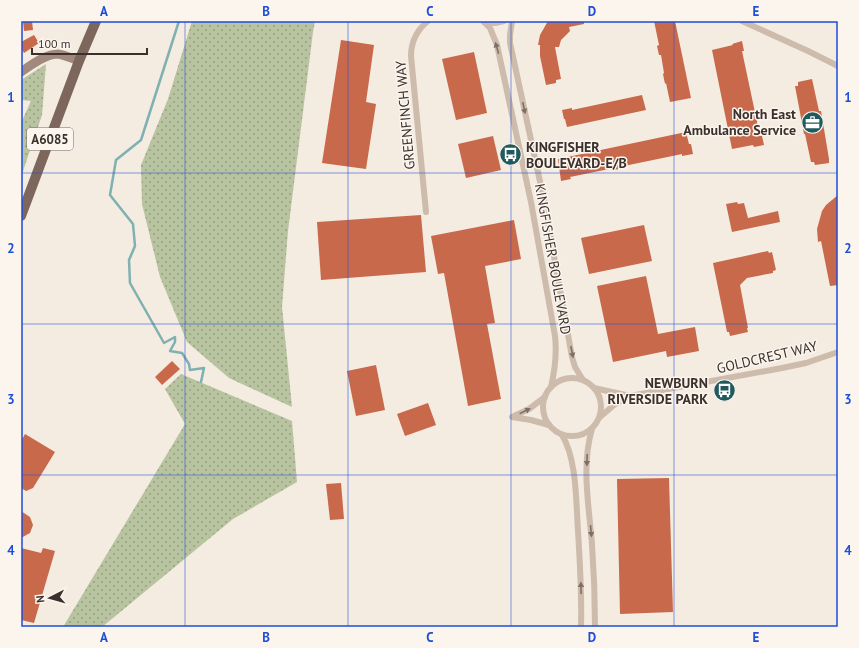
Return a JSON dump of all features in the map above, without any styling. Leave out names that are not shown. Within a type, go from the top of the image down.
[{"type":"main road","name":"A6085","points":[[21,216],[79,61],[96,21]]},
{"type":"street","name":"GREENFINCH WAY","points":[[426,212],[411,49],[414,38],[428,21]]},
{"type":"street","points":[[483,21],[495,23],[504,21]]},
{"type":"street","name":"KINGFISHER BOULEVARD","points":[[483,21],[490,28],[497,45],[536,225],[555,336],[556,362],[551,387]]},
{"type":"street","name":"KINGFISHER BOULEVARD","points":[[512,21],[510,43],[544,200],[572,357],[575,367],[583,380]]},
{"type":"street","points":[[742,21],[838,66]]},
{"type":"street","points":[[22,68],[59,54],[79,61]]},
{"type":"street","name":"GOLDCREST WAY","points":[[630,396],[806,363],[838,352]]},
{"type":"street","points":[[549,425],[544,415],[543,403],[551,387],[563,380],[569,378],[583,380],[594,388],[630,396]]},
{"type":"street","points":[[594,388],[600,399],[600,417]]},
{"type":"street","points":[[562,435],[576,436],[587,433],[592,429],[600,417],[614,405],[630,396]]},
{"type":"street","points":[[545,397],[533,407],[512,417],[549,425],[562,435],[568,446],[572,467],[580,566],[582,627]]},
{"type":"street","points":[[592,429],[588,444],[586,462],[593,551],[595,627]]},
{"type":"green space","points":[[192,21],[315,21],[288,231],[282,307],[292,407],[229,378],[187,342],[160,277],[142,204],[141,165],[168,99]]},
{"type":"green space","points":[[46,64],[42,115],[21,177],[21,123],[31,101],[21,100],[21,80]]},
{"type":"green space","points":[[181,374],[292,421],[297,482],[233,519],[102,627],[63,627],[185,424],[165,389]]},
{"type":"building","points":[[23,21],[32,21],[33,30],[24,31]]},
{"type":"building","points":[[548,21],[584,21],[584,24],[569,27],[570,31],[561,40],[559,47],[555,47],[561,79],[556,80],[556,83],[546,85],[540,56],[540,45],[538,45],[540,35]]},
{"type":"building","points":[[654,21],[675,21],[691,98],[670,102],[663,74],[661,55],[659,55],[657,46],[659,45]]},
{"type":"building","points":[[34,35],[39,43],[24,53],[21,48],[21,42]]},
{"type":"building","points":[[341,40],[374,45],[366,102],[376,104],[366,169],[322,163]]},
{"type":"building","points":[[742,41],[744,51],[742,51],[760,136],[762,136],[764,145],[754,147],[753,145],[732,149],[712,50],[733,45],[732,44]]},
{"type":"building","points":[[474,52],[487,113],[456,120],[442,59]]},
{"type":"building","name":"North East Ambulance Service","points":[[812,79],[819,111],[821,111],[829,159],[829,163],[815,165],[814,162],[811,162],[795,86],[798,86],[798,82]]},
{"type":"building","points":[[642,95],[646,110],[567,127],[564,119],[562,110],[572,108],[572,110]]},
{"type":"building","points":[[686,132],[693,154],[682,156],[682,154],[624,166],[625,167],[615,170],[614,168],[570,177],[571,179],[561,181],[558,159]]},
{"type":"building","points":[[493,136],[501,170],[466,178],[458,144]]},
{"type":"building","points":[[838,195],[838,285],[830,286],[821,241],[818,242],[817,229],[822,211],[826,205]]},
{"type":"building","points":[[737,202],[738,204],[744,203],[748,218],[778,211],[780,222],[732,232],[726,204]]},
{"type":"building","points":[[421,215],[426,272],[321,280],[317,222]]},
{"type":"building","points":[[514,220],[521,259],[485,266],[495,323],[487,324],[501,399],[468,406],[444,273],[438,274],[431,236]]},
{"type":"building","points":[[644,225],[652,261],[589,274],[581,238]]},
{"type":"building","points":[[768,251],[769,253],[772,252],[776,270],[773,271],[773,273],[747,278],[740,285],[748,332],[730,336],[729,332],[727,332],[713,263]]},
{"type":"building","points":[[646,276],[658,334],[695,327],[699,351],[667,357],[666,351],[613,362],[597,286]]},
{"type":"building","points":[[172,361],[180,369],[162,385],[155,377]]},
{"type":"building","points":[[376,365],[385,410],[356,416],[347,371]]},
{"type":"building","points":[[428,403],[436,425],[405,436],[397,414]]},
{"type":"building","points":[[25,434],[55,452],[33,488],[26,491],[21,488],[21,441]]},
{"type":"building","points":[[669,478],[673,612],[620,614],[617,479]]},
{"type":"building","points":[[341,483],[344,519],[330,520],[326,484]]},
{"type":"building","points":[[21,511],[30,517],[33,525],[30,533],[21,538]]},
{"type":"building","points":[[21,548],[41,553],[43,548],[55,551],[34,623],[21,620]]},
{"type":"waterway","points":[[179,21],[141,140],[116,160],[110,195],[133,224],[135,246],[129,260],[130,283],[164,343],[175,337],[175,342],[170,351],[182,353],[189,364],[190,370],[204,368],[201,382]]},
{"type":"place","name":"North East Ambulance Service","points":[[812,122]]},
{"type":"place","name":"KINGFISHER BOULEVARD-E/B","points":[[510,155]]},
{"type":"place","name":"NEWBURN RIVERSIDE PARK","points":[[724,391]]}]
